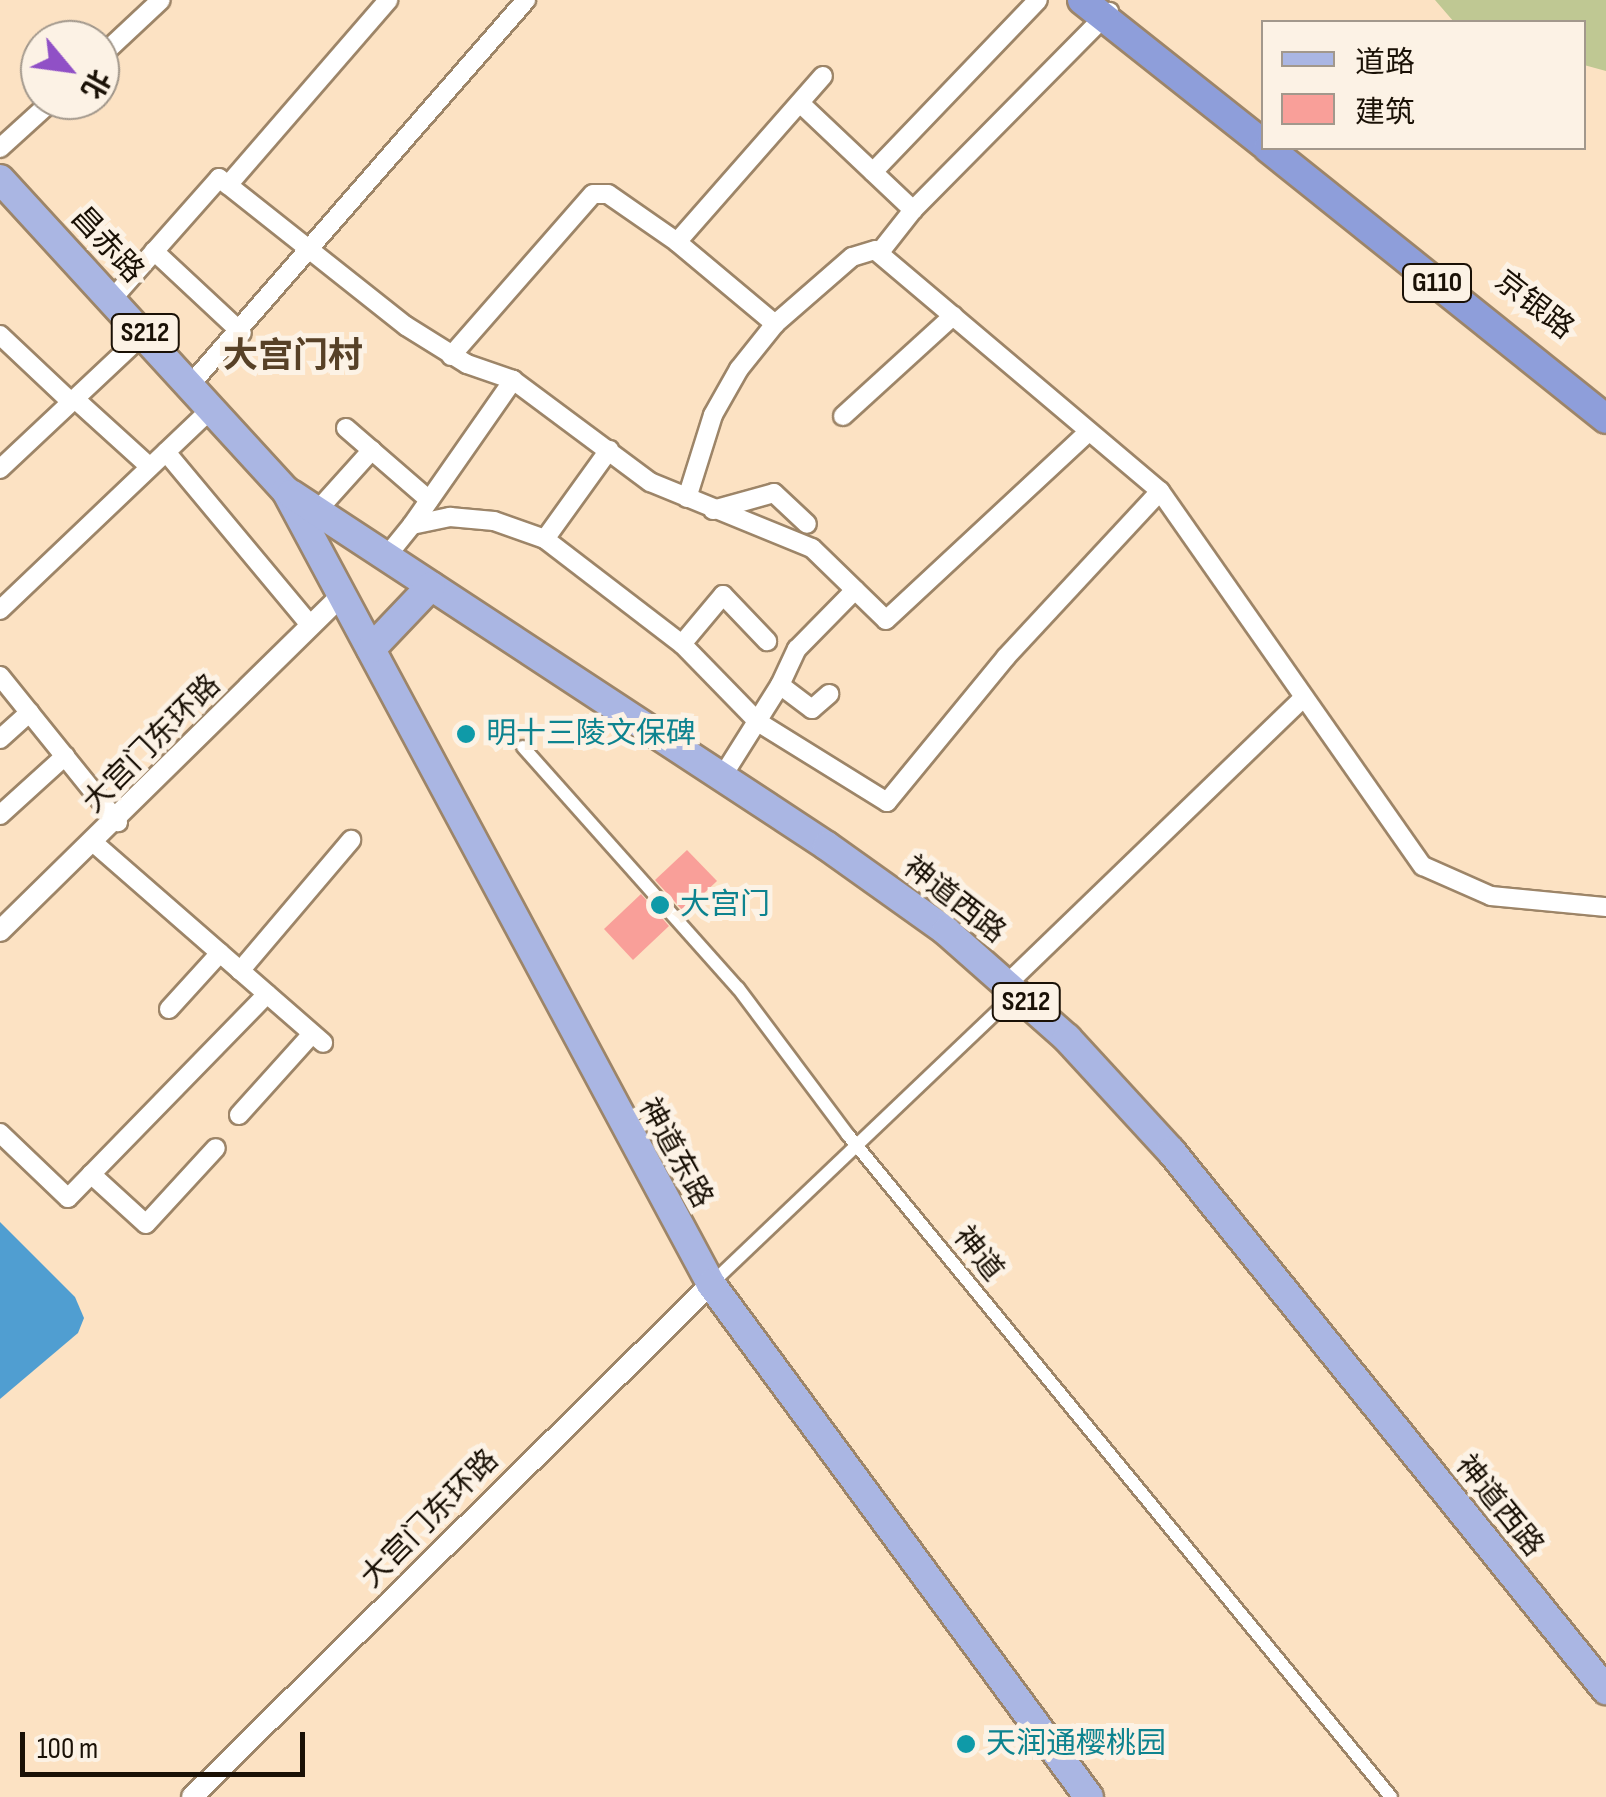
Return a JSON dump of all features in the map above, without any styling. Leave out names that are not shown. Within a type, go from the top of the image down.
[{"type":"highway","points":[[1097,7],[1261,132]]},
{"type":"highway","name":"京银路","points":[[1097,7],[1261,142]]},
{"type":"highway","name":"京银路","points":[[1271,150],[1606,419]]},
{"type":"highway","name":"京银路","points":[[1283,150],[1606,402]]},
{"type":"main road","name":"昌赤路","points":[[0,179],[145,332],[286,490]]},
{"type":"main road","name":"神道西路","points":[[286,490],[722,777],[946,930],[1012,989],[1171,1152],[1606,1690]]},
{"type":"main road","name":"神道东路","points":[[286,490],[711,1284],[1089,1797]]},
{"type":"main road","points":[[370,649],[406,621],[431,586]]},
{"type":"street","points":[[120,38],[161,0]]},
{"type":"street","points":[[228,186],[388,0]]},
{"type":"street","points":[[192,384],[242,332],[304,247],[526,0]]},
{"type":"street","points":[[873,172],[1038,0]]},
{"type":"street","points":[[687,498],[713,415],[775,324],[852,257],[880,252],[913,210],[1097,7]]},
{"type":"street","points":[[677,242],[823,76]]},
{"type":"street","points":[[800,102],[913,210]]},
{"type":"street","points":[[0,148],[30,120]]},
{"type":"street","points":[[113,298],[218,178],[452,356],[513,380],[650,482],[812,548],[886,620],[1088,432]]},
{"type":"street","points":[[452,356],[593,194],[608,194],[677,242],[775,324]]},
{"type":"street","points":[[154,251],[242,332]]},
{"type":"street","points":[[880,252],[1160,491],[1301,700],[1423,866],[1492,896],[1606,907]]},
{"type":"street","points":[[842,416],[953,316]]},
{"type":"street","points":[[0,469],[145,332]]},
{"type":"street","points":[[0,335],[150,468]]},
{"type":"street","points":[[386,556],[513,380]]},
{"type":"street","points":[[0,610],[212,408]]},
{"type":"street","points":[[346,428],[429,500]]},
{"type":"street","points":[[316,511],[372,450]]},
{"type":"street","points":[[545,540],[609,450]]},
{"type":"street","points":[[166,452],[312,626]]},
{"type":"street","points":[[412,525],[450,517],[494,521],[545,540],[682,644],[758,722],[887,802],[1006,657],[1160,491]]},
{"type":"street","points":[[714,510],[774,492],[807,524]]},
{"type":"street","points":[[722,777],[780,685],[796,649],[855,590]]},
{"type":"street","name":"大宫门东环路","points":[[0,931],[118,822],[342,595]]},
{"type":"street","points":[[682,644],[724,595],[767,641]]},
{"type":"street","points":[[0,676],[118,822]]},
{"type":"street","points":[[780,685],[812,709],[829,694]]},
{"type":"street","points":[[711,1284],[857,1146],[1301,700]]},
{"type":"street","points":[[0,739],[30,712]]},
{"type":"street","name":"神道","points":[[522,747],[738,988],[857,1146],[1392,1797]]},
{"type":"street","points":[[0,815],[65,756]]},
{"type":"street","points":[[240,971],[351,840]]},
{"type":"street","points":[[94,844],[318,1039],[238,1115]]},
{"type":"street","points":[[169,1009],[220,954]]},
{"type":"street","points":[[0,1133],[68,1198],[267,994]]},
{"type":"street","points":[[91,1174],[146,1224],[216,1148]]},
{"type":"street","name":"大宫门东环路","points":[[192,1797],[711,1284]]},
{"type":"green space","points":[[1435,0],[1606,0],[1606,71],[1586,66],[1586,20],[1452,20]]},
{"type":"water","points":[[0,1222],[75,1297],[84,1318],[78,1333],[0,1399]]},
{"type":"building","points":[[687,850],[717,881],[684,912],[655,880]]},
{"type":"building","points":[[641,894],[669,926],[633,960],[604,929]]},
{"type":"place","name":"明十三陵文保碑","points":[[466,734]]},
{"type":"place","name":"大宫门","points":[[660,905]]},
{"type":"place","name":"天润通樱桃园","points":[[966,1744]]},
{"type":"district","name":"大宫门村","points":[[293,357]]}]
